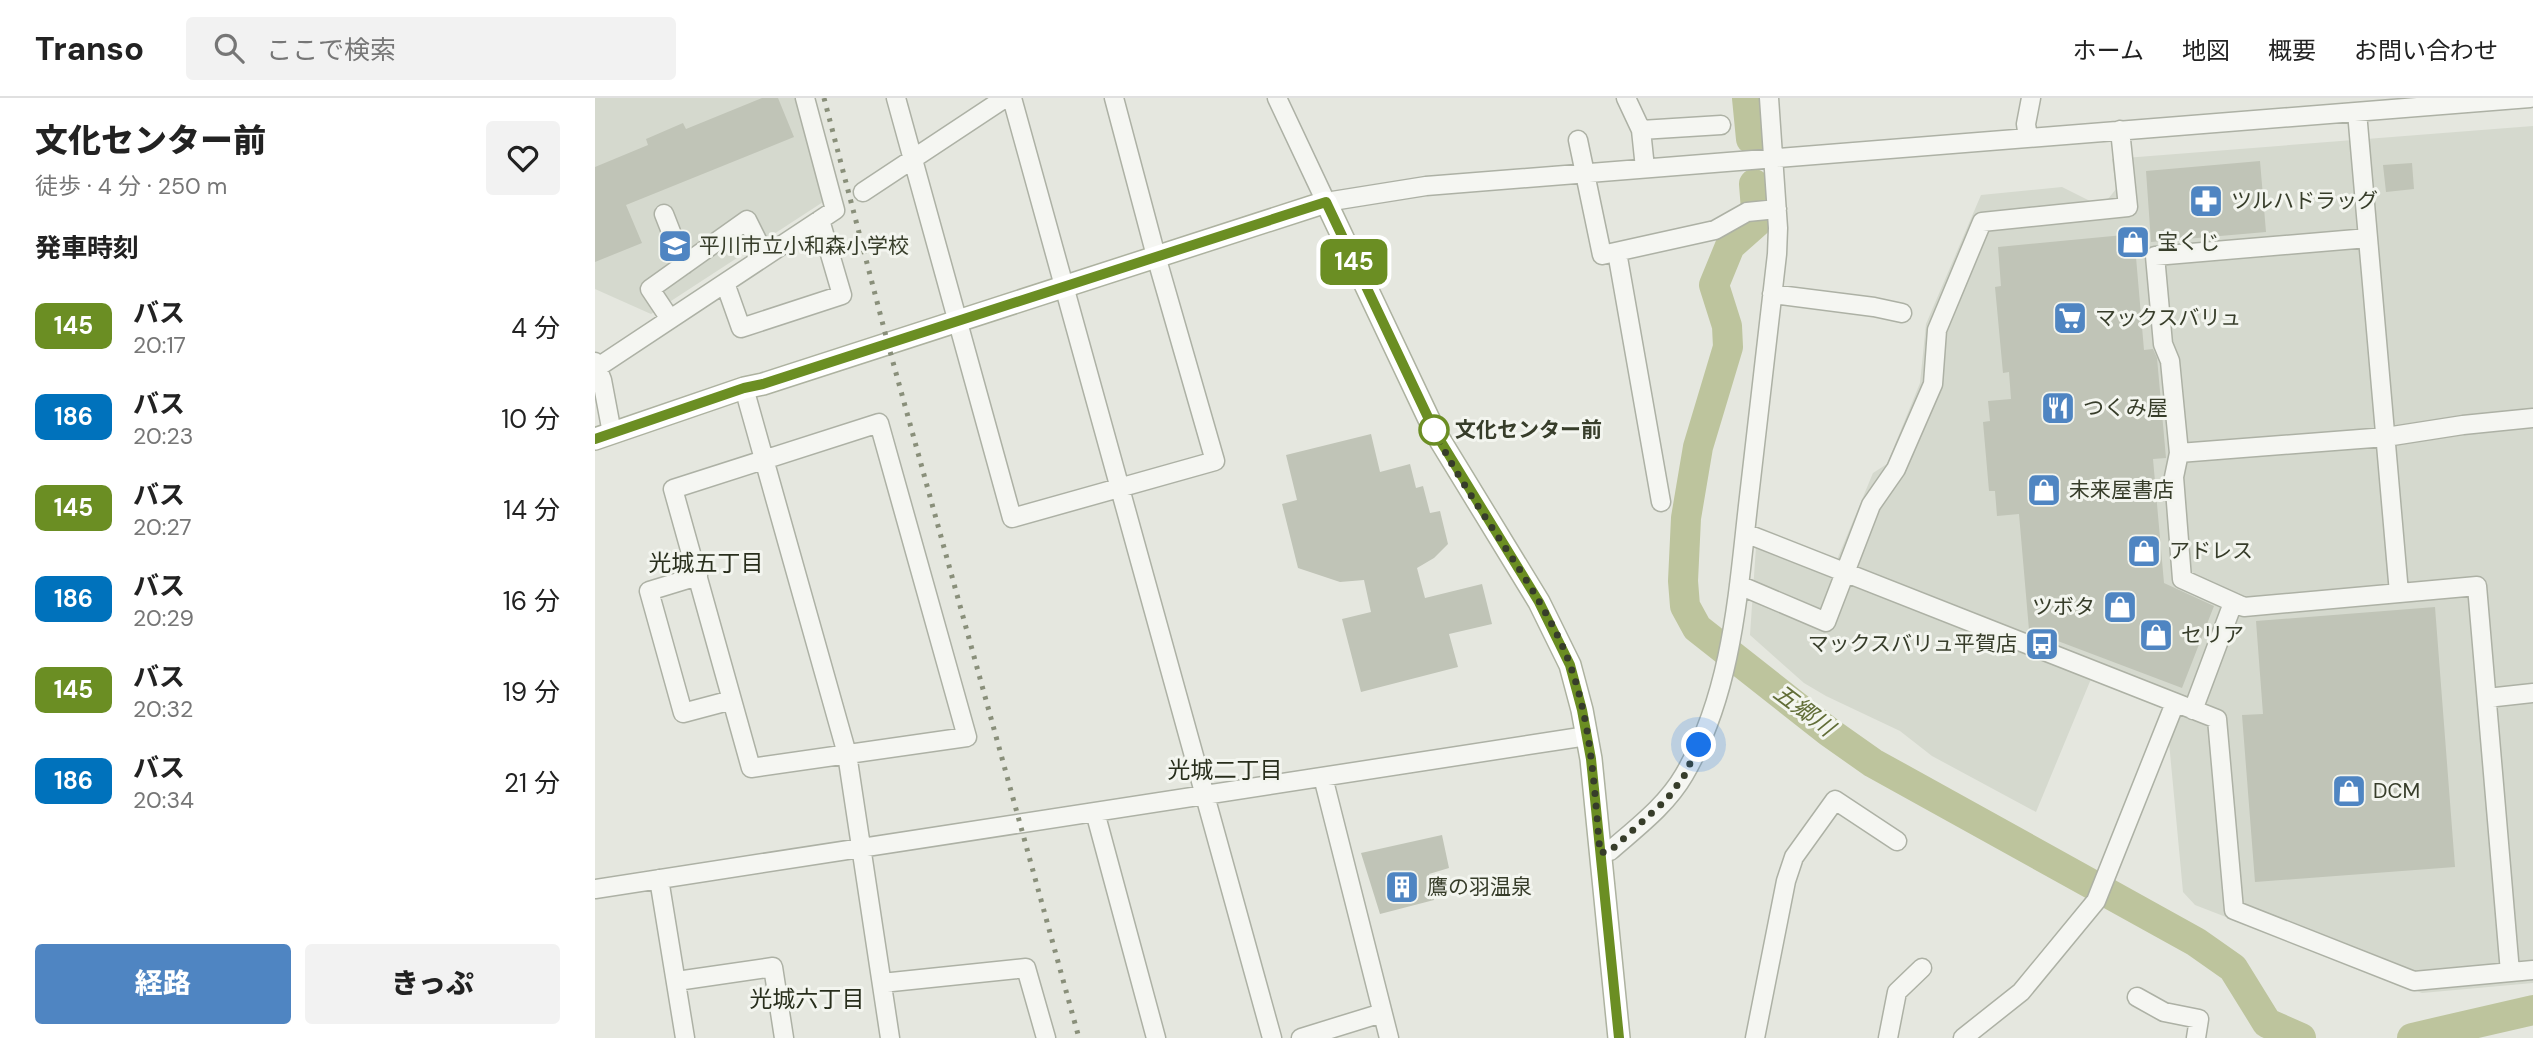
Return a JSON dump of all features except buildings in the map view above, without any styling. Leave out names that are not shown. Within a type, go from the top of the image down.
[{"type":"main road","points":[[603,436],[744,388],[1326,202],[1435,432],[1539,602],[1562,646],[1576,686],[1587,736],[1619,1038]]},
{"type":"street","points":[[603,436],[596,366],[835,210],[805,98]]},
{"type":"street","points":[[896,98],[1012,517],[1215,461],[1114,98]]},
{"type":"street","points":[[863,192],[1005,98]]},
{"type":"street","points":[[1012,98],[1272,1038]]},
{"type":"street","points":[[1277,98],[1326,202],[1426,186],[2530,98]]},
{"type":"street","points":[[1626,98],[1641,130],[1645,168]]},
{"type":"street","points":[[1600,853],[1610,851],[1667,799],[1684,776],[1699,745],[1728,660],[1777,254],[1771,209],[1773,158],[1769,98]]},
{"type":"street","points":[[2028,138],[2026,124],[2031,98]]},
{"type":"street","points":[[2357,112],[2399,593]]},
{"type":"street","points":[[1641,130],[1721,125]]},
{"type":"street","points":[[1739,585],[1826,622],[1871,505],[1896,469],[1933,384],[1937,330],[1982,222],[2128,207],[2120,130]]},
{"type":"street","points":[[1578,140],[1602,255],[1715,230],[1747,212],[1771,209]]},
{"type":"street","points":[[664,214],[684,265]]},
{"type":"street","points":[[670,319],[650,289],[747,220],[765,256]]},
{"type":"street","points":[[725,283],[741,328],[842,295],[820,220]]},
{"type":"street","points":[[2368,237],[2155,256],[2163,344],[2170,361],[2179,453],[2173,477],[2182,579],[2244,607],[2477,586],[2510,972]]},
{"type":"street","points":[[1617,252],[1661,502]]},
{"type":"street","points":[[1772,294],[1902,313]]},
{"type":"street","points":[[744,388],[847,754],[890,1038]]},
{"type":"street","points":[[2179,453],[2386,437],[2533,418]]},
{"type":"street","points":[[879,423],[967,737],[751,768],[673,489],[765,459],[879,423]]},
{"type":"street","points":[[1745,533],[2217,719],[2234,910],[2414,981],[2533,970]]},
{"type":"street","points":[[698,576],[649,591],[683,713],[732,700]]},
{"type":"street","points":[[2193,709],[2234,603]]},
{"type":"street","points":[[2487,698],[2533,694]]},
{"type":"street","points":[[1963,1038],[2021,992],[2097,901],[2175,703]]},
{"type":"street","points":[[595,889],[1587,736]]},
{"type":"street","points":[[1323,777],[1389,1038]]},
{"type":"street","points":[[1755,1038],[1786,881],[1794,857],[1835,800],[1897,841]]},
{"type":"street","points":[[1095,812],[1156,1038]]},
{"type":"street","points":[[659,879],[685,1038]]},
{"type":"street","points":[[677,981],[773,967],[784,1038]]},
{"type":"street","points":[[882,983],[1026,968],[1046,1038]]},
{"type":"street","points":[[1888,1038],[1897,992],[1922,968]]},
{"type":"street","points":[[2137,997],[2164,1012],[2199,1019],[2196,1038]]},
{"type":"street","points":[[1301,1038],[1382,1013]]},
{"type":"shaded area","name":"平川市立小和森小学校","points":[[595,98],[797,98],[825,196],[823,202],[651,314],[595,289]]},
{"type":"shaded area","points":[[2533,126],[2533,983],[2422,993],[2195,905],[2183,892],[2166,710],[2091,679],[2036,812],[1932,756],[1900,731],[1804,683],[1750,635],[1757,532],[1836,562],[1873,473],[1887,464],[1920,383],[1926,324],[1981,195],[2062,187],[2090,201],[2108,199],[2116,189],[2112,159]]},
{"type":"waterway","name":"五郷川","points":[[1747,98],[1751,139]]},
{"type":"waterway","name":"五郷川","points":[[1754,184],[1757,222],[1730,246],[1714,285],[1727,326],[1728,347],[1698,447],[1686,518],[1683,581],[1685,606],[1697,628],[1829,732],[1873,763],[2196,942],[2233,968],[2267,1023],[2301,1038]]},
{"type":"waterway","name":"五郷川","points":[[2412,1038],[2533,1010]]},
{"type":"railway","points":[[824,98],[888,344],[1079,1038]]},
{"type":"bus line","name":"145","points":[[595,439],[744,388],[1326,202],[1435,432],[1551,622],[1570,665],[1591,759],[1619,1038]]},
{"type":"place","name":"ツルハドラッグ","points":[[2206,201]]},
{"type":"place","name":"宝くじ","points":[[2133,242]]},
{"type":"place","name":"平川市立小和森小学校","points":[[675,246]]},
{"type":"place","name":"マックスバリュ","points":[[2070,318]]},
{"type":"place","name":"つくみ屋","points":[[2058,408]]},
{"type":"place","name":"文化センター前","points":[[1434,430]]},
{"type":"place","name":"未来屋書店","points":[[2044,490]]},
{"type":"place","name":"アドレス","points":[[2144,551]]},
{"type":"place","name":"ツボタ","points":[[2120,607]]},
{"type":"place","name":"セリア","points":[[2156,635]]},
{"type":"place","name":"マックスバリュ平賀店","points":[[2042,644]]},
{"type":"place","name":"DCM","points":[[2349,791]]},
{"type":"place","name":"鷹の羽温泉","points":[[1402,887]]},
{"type":"district","name":"光城五丁目","points":[[706,563]]},
{"type":"district","name":"光城二丁目","points":[[1225,770]]},
{"type":"district","name":"光城六丁目","points":[[807,999]]},
{"type":"route","points":[[1434,430],[1551,622],[1570,665],[1591,759],[1600,853],[1610,851],[1667,799],[1684,776],[1699,745]]}]
